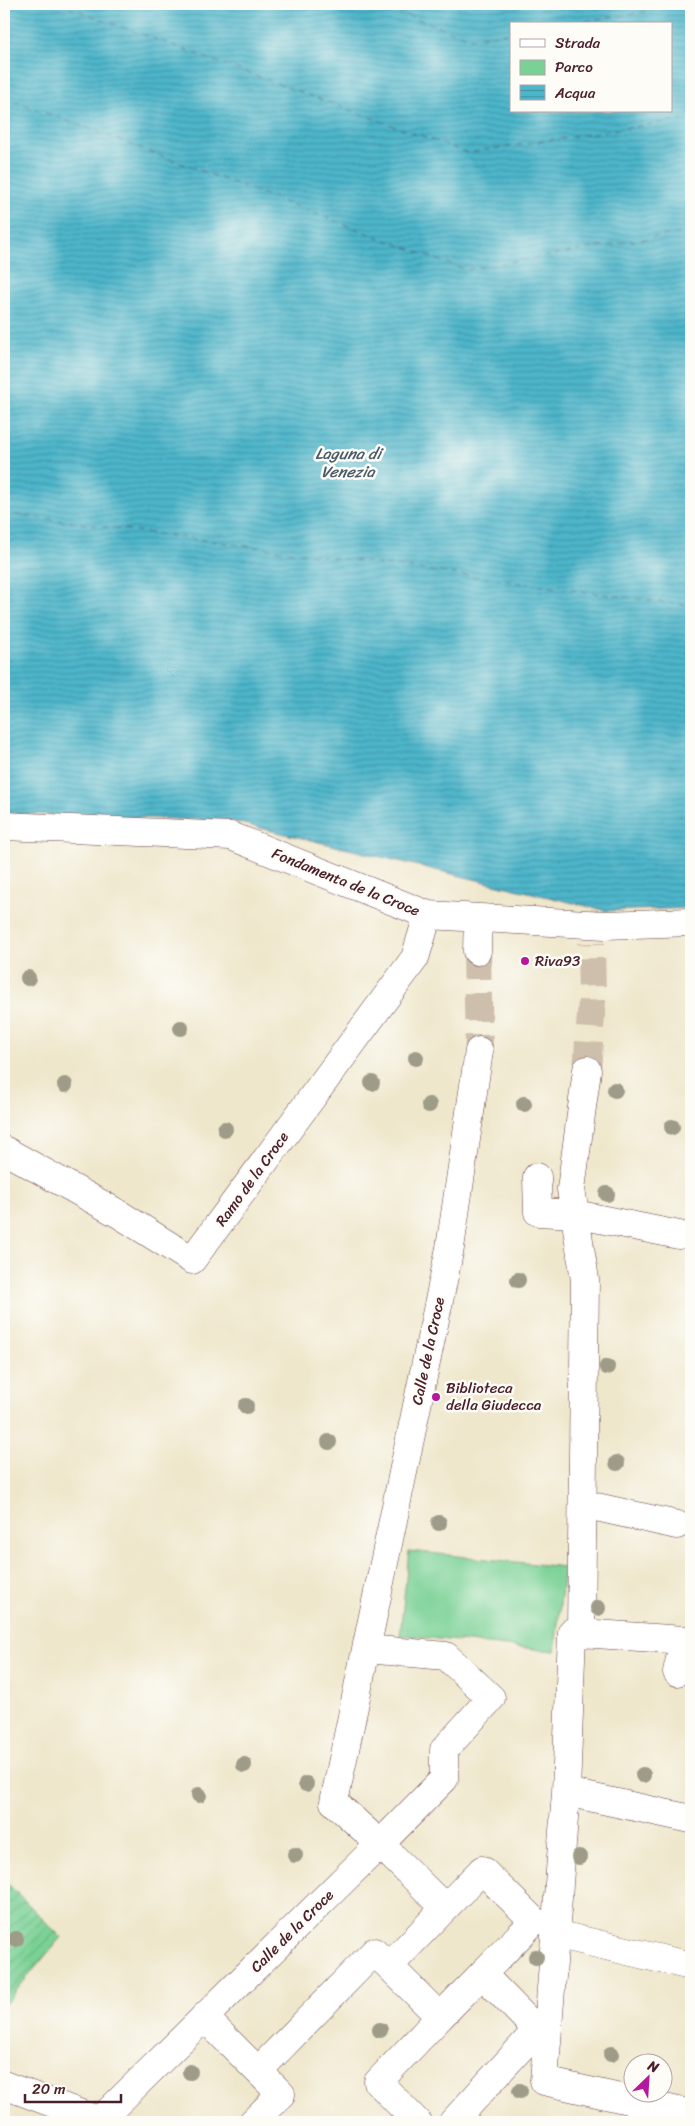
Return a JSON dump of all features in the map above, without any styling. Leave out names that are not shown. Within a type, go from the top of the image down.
[{"type":"street","name":"Fondamenta de la Croce","points":[[4,826],[231,836],[428,915],[478,918],[591,934],[691,922]]},
{"type":"street","name":"Ramo de la Croce","points":[[4,1150],[119,1214],[192,1260],[415,958],[428,915]]},
{"type":"street","points":[[477,951],[478,918]]},
{"type":"street","name":"Calle de la Croce","points":[[445,1908],[334,1802],[450,1248],[479,1051]]},
{"type":"street","points":[[581,1633],[585,1280],[571,1189],[587,1070]]},
{"type":"street","points":[[537,1178],[538,1212],[575,1214],[679,1235]]},
{"type":"street","points":[[583,1504],[677,1525]]},
{"type":"street","points":[[677,1672],[684,1640],[572,1632],[566,1792],[544,2080],[691,2114]]},
{"type":"street","name":"Calle de la Croce","points":[[4,2084],[101,2122],[444,1778],[444,1750],[492,1698],[446,1656],[367,1649]]},
{"type":"street","points":[[566,1792],[691,1819]]},
{"type":"street","points":[[389,1966],[482,1870],[534,1921],[378,2082],[417,2122]]},
{"type":"street","points":[[555,1934],[691,1966]]},
{"type":"street","points":[[258,2072],[374,1952],[440,2017]]},
{"type":"street","points":[[463,2119],[537,2030],[482,1974]]},
{"type":"street","points":[[204,2017],[281,2094],[254,2122]]},
{"type":"green space","points":[[409,1551],[564,1567],[555,1651],[400,1635]]},
{"type":"green space","points":[[4,1880],[61,1937],[4,2005]]},
{"type":"water","name":"Laguna di Venezia","points":[[4,4],[691,4],[691,908],[607,911],[231,821],[4,813]]},
{"type":"ferry route","points":[[59,4],[468,153],[691,118]]},
{"type":"ferry route","points":[[376,4],[470,38],[510,32]]},
{"type":"ferry route","points":[[577,22],[691,5]]},
{"type":"ferry route","points":[[4,97],[466,270],[691,231]]},
{"type":"ferry route","points":[[4,513],[691,606]]},
{"type":"tunnel","points":[[587,1070],[592,1001],[591,943]]},
{"type":"tunnel","points":[[477,951],[479,1051]]},
{"type":"place","name":"Riva93","points":[[525,961]]},
{"type":"place","name":"Biblioteca della Giudecca","points":[[436,1397]]}]
